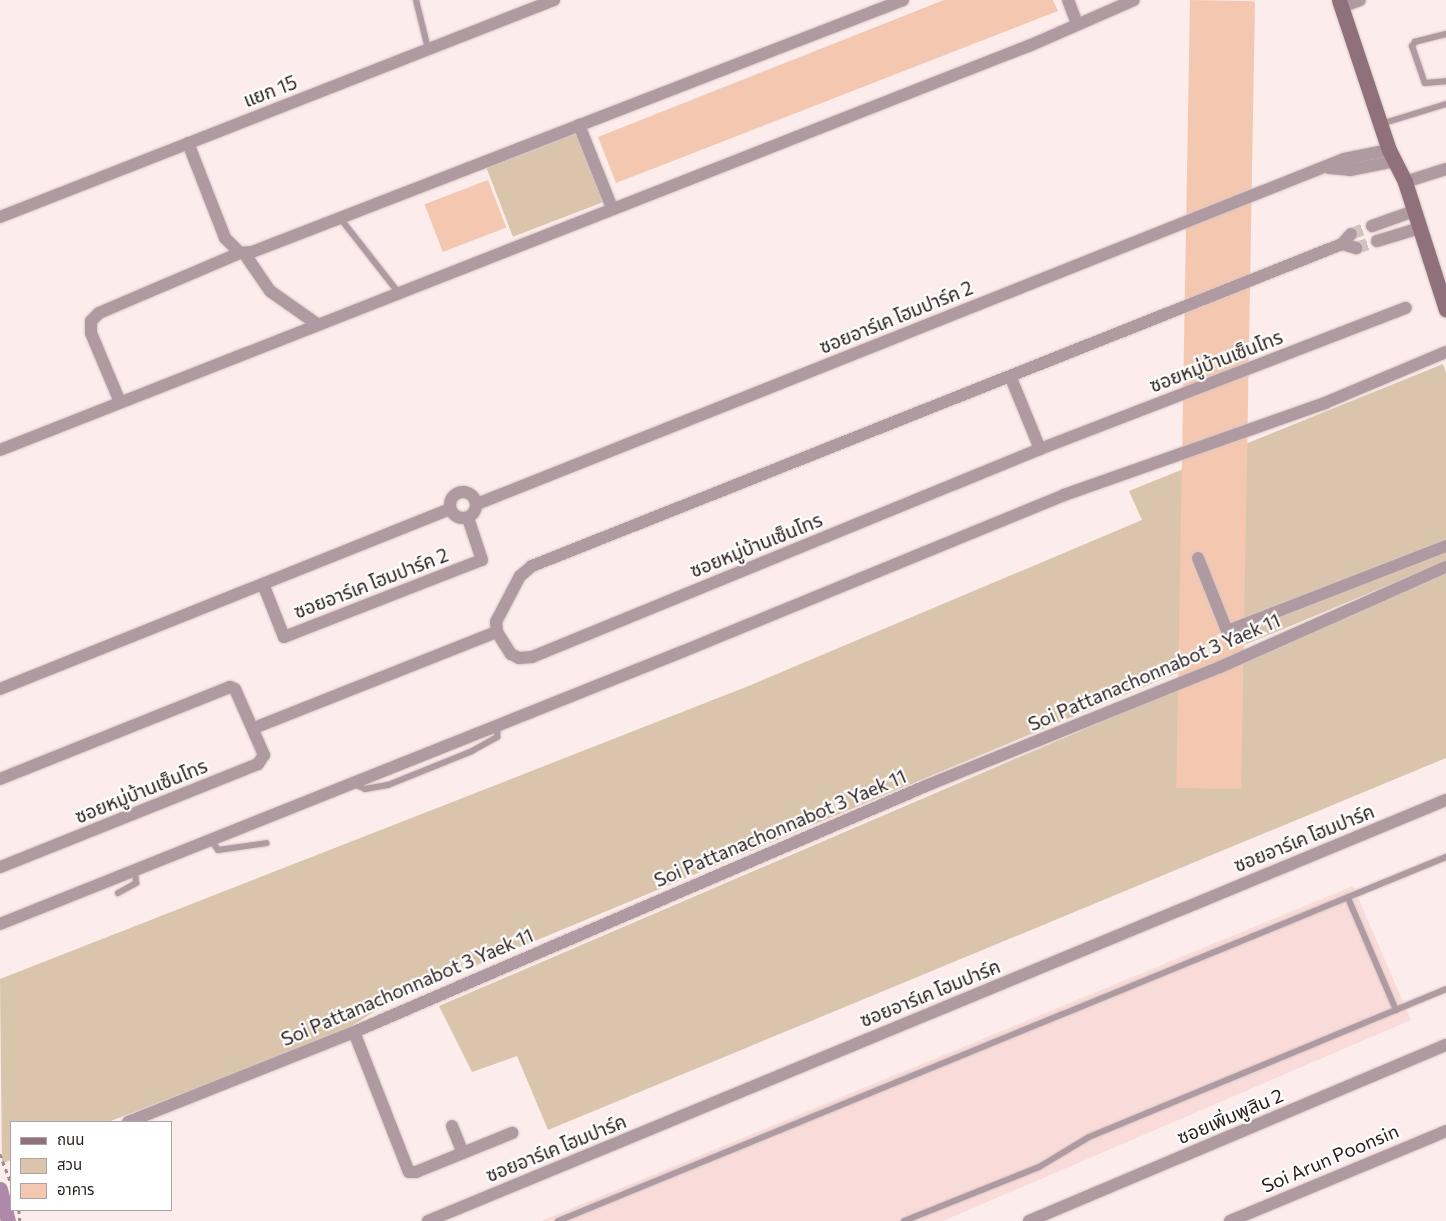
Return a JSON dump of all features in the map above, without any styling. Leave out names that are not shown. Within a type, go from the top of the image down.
[{"type":"street","name":"แยก 15","points":[[0,217],[554,0]]},
{"type":"street","points":[[120,402],[91,332],[91,321],[100,313],[242,253],[340,218],[903,0]]},
{"type":"street","points":[[1068,0],[1077,24]]},
{"type":"street","points":[[0,450],[1134,0]]},
{"type":"street","points":[[1360,0],[1340,4],[1392,155],[1406,182],[1446,310]]},
{"type":"street","points":[[579,126],[612,208]]},
{"type":"street","points":[[188,143],[225,238],[242,253],[270,290],[317,324]]},
{"type":"street","name":"ซอยอาร์เค โฮมปาร์ค 2","points":[[0,689],[450,509],[453,497],[460,492],[473,496],[477,504],[1329,168],[1344,159],[1392,155]]},
{"type":"street","points":[[1406,182],[1446,169]]},
{"type":"street","points":[[1372,226],[1414,211]]},
{"type":"street","points":[[1377,241],[1420,228]]},
{"type":"street","points":[[254,728],[498,632],[496,622],[517,582],[532,566],[1011,378],[1347,239],[1356,248]]},
{"type":"street","name":"ซอยหมู่บ้านเซ็นโทร","points":[[498,632],[511,654],[518,658],[532,657],[1040,449],[1406,308]]},
{"type":"street","points":[[0,924],[498,726],[1064,495],[1326,403],[1446,352]]},
{"type":"street","points":[[1011,378],[1040,449]]},
{"type":"street","points":[[450,509],[455,516],[468,518],[475,513],[477,504]]},
{"type":"street","name":"ซอยอาร์เค โฮมปาร์ค 2","points":[[263,584],[284,637],[482,560],[468,518]]},
{"type":"street","points":[[1198,558],[1226,631],[1446,546]]},
{"type":"street","name":"Soi Pattanachonnabot 3 Yaek 11","points":[[131,1121],[354,1032],[919,789],[1220,667],[1446,567]]},
{"type":"street","name":"ซอยหมู่บ้านเซ็นโทร","points":[[0,779],[224,688],[235,689],[254,728],[264,755],[258,764],[0,867]]},
{"type":"street","name":"ซอยอาร์เค โฮมปาร์ค","points":[[428,1221],[1446,800]]},
{"type":"street","points":[[354,1032],[408,1172],[416,1172],[512,1133]]},
{"type":"street","name":"ซอยเพิ่มพูสิน 2","points":[[1030,1221],[1446,1046]]},
{"type":"street","points":[[452,1126],[463,1153]]},
{"type":"street","name":"Soi Arun Poonsin","points":[[1230,1221],[1446,1131]]},
{"type":"lane","points":[[416,0],[428,49]]},
{"type":"lane","points":[[1446,34],[1414,42],[1412,46],[1426,83],[1446,81]]},
{"type":"lane","points":[[1381,124],[1446,104]]},
{"type":"lane","points":[[340,218],[398,292]]},
{"type":"lane","points":[[211,840],[218,850],[267,843]]},
{"type":"lane","points":[[558,1221],[1348,898],[1446,856]]},
{"type":"lane","points":[[118,893],[136,883],[135,870]]},
{"type":"lane","points":[[1348,898],[1396,1010]]},
{"type":"lane","points":[[904,1221],[1039,1167],[1089,1136],[1446,989]]},
{"type":"path","points":[[0,1154],[10,1179]]},
{"type":"shaded area","points":[[1353,886],[1411,1020],[943,1221],[541,1221]]},
{"type":"green space","points":[[577,133],[604,202],[513,237],[486,168]]},
{"type":"green space","points":[[1443,364],[1446,373],[1446,561],[391,1001],[339,1034],[111,1121],[10,1121],[10,1160],[2,1163],[0,979],[746,687],[1142,520],[1129,491]]},
{"type":"green space","points":[[1446,574],[1446,758],[548,1130],[517,1056],[472,1072],[439,1006]]},
{"type":"building","points":[[944,0],[1053,0],[1058,11],[616,183],[598,137]]},
{"type":"building","points":[[1190,0],[1255,1],[1241,789],[1176,788]]},
{"type":"building","points":[[488,180],[506,228],[443,252],[425,204]]},
{"type":"waterway","points":[[0,1189],[8,1221]]},
{"type":"tunnel","points":[[1351,234],[1372,226]]},
{"type":"tunnel","points":[[1356,248],[1377,241]]}]
